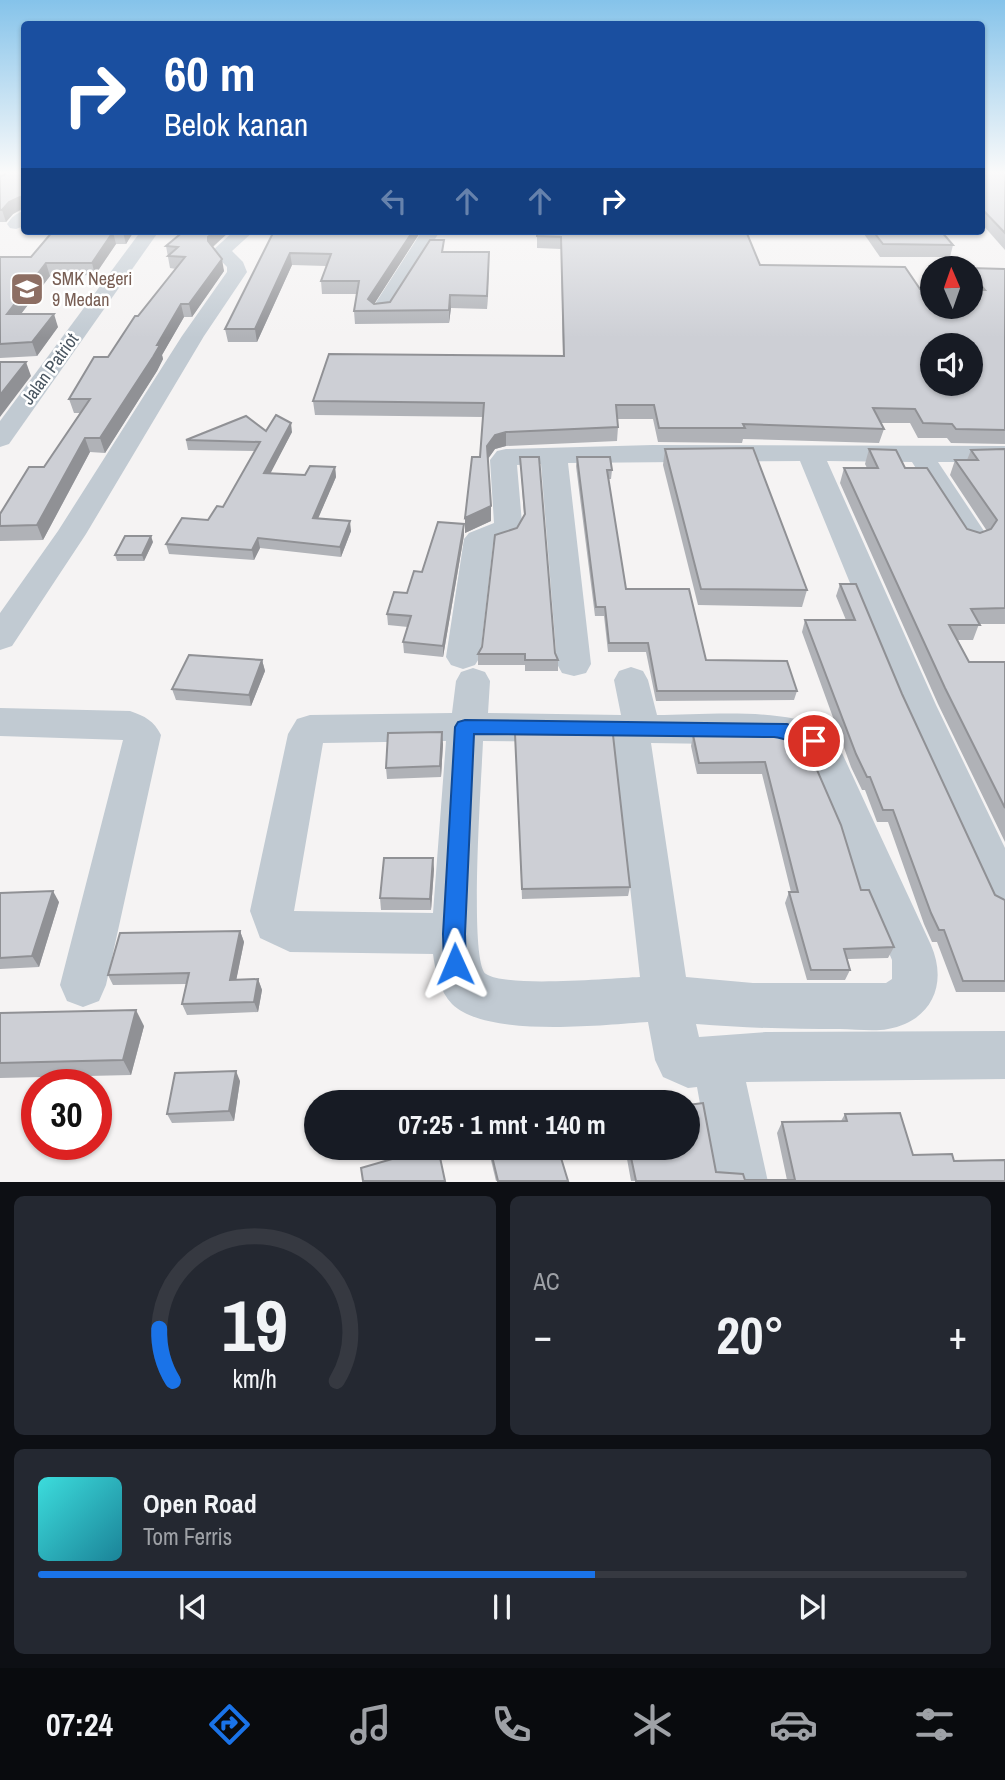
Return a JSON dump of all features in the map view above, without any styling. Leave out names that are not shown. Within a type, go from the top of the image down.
[{"type":"street","name":"Jalan Patriot","points":[[0,439],[9,414],[53,365],[147,235]]},
{"type":"street","points":[[0,638],[71,534],[193,336],[237,272],[236,265],[221,251],[240,235]]},
{"type":"street","points":[[382,310],[428,235]]},
{"type":"street","points":[[27,366],[53,365]]},
{"type":"street","points":[[810,453],[918,705],[1005,893]]},
{"type":"street","points":[[554,454],[574,664]]},
{"type":"street","points":[[920,454],[973,537]]},
{"type":"street","points":[[454,934],[290,932],[276,924],[272,911],[306,734],[310,729],[467,727],[787,731],[814,741],[823,753],[915,960],[918,973],[915,988],[908,996],[888,1006],[753,1006],[666,998],[527,1003],[492,1001],[470,990],[455,964],[454,934],[467,727],[468,669],[478,541],[480,537],[506,530],[508,523],[503,460],[510,456],[1005,454]]},
{"type":"street","points":[[631,680],[666,998],[680,1060],[688,1063],[766,1056],[1004,1060]]},
{"type":"street","points":[[0,722],[121,724],[130,725],[143,734],[83,985]]},
{"type":"street","points":[[717,1060],[741,1181]]},
{"type":"building","points":[[50,235],[111,235],[92,263],[46,263],[7,314],[54,314],[32,342],[0,344],[0,257],[31,257]]},
{"type":"building","points":[[179,235],[210,235],[208,241],[222,259],[189,304],[181,304],[153,357],[100,438],[85,438],[37,525],[0,526],[0,514],[29,467],[44,467],[90,399],[69,399],[94,357],[108,357],[135,316],[138,316],[185,257],[168,256],[178,247],[166,246]]},
{"type":"building","points":[[272,235],[410,235],[368,299],[374,304],[390,302],[430,240],[444,240],[442,252],[489,252],[487,296],[450,295],[449,310],[354,311],[359,281],[321,281],[331,254],[290,253],[255,329],[225,329]]},
{"type":"building","points":[[537,235],[748,235],[760,265],[905,267],[920,289],[920,319],[983,319],[984,268],[1005,269],[1005,430],[956,429],[952,424],[923,423],[915,409],[873,408],[884,429],[743,424],[745,428],[659,428],[654,405],[616,405],[618,427],[506,432],[495,435],[487,446],[491,506],[465,518],[472,457],[480,457],[484,403],[313,401],[329,354],[564,356],[561,237]]},
{"type":"building","points":[[876,235],[944,235],[953,245],[883,244]]},
{"type":"building","points":[[0,362],[26,362],[0,395]]},
{"type":"building","points":[[276,415],[291,423],[264,473],[305,475],[310,466],[335,467],[313,518],[350,521],[340,547],[258,538],[252,550],[166,544],[182,518],[208,520],[217,506],[223,507],[260,442],[186,440],[246,416],[266,431]]},
{"type":"building","points":[[753,448],[807,590],[701,589],[665,449]]},
{"type":"building","points":[[869,449],[896,450],[905,468],[927,468],[967,529],[980,533],[991,529],[997,520],[955,460],[978,460],[971,450],[1005,449],[1005,608],[971,609],[980,625],[949,625],[969,662],[1005,662],[1005,808],[945,688],[844,468],[878,468]]},
{"type":"building","points":[[520,457],[539,457],[555,653],[558,660],[525,660],[525,654],[478,654],[482,647],[495,535],[517,528],[525,514]]},
{"type":"building","points":[[577,457],[610,457],[612,470],[607,470],[626,589],[689,589],[706,660],[787,661],[797,691],[657,691],[648,643],[609,643],[605,607],[596,607]]},
{"type":"building","points":[[438,522],[464,524],[443,646],[403,642],[411,616],[387,614],[394,592],[407,593],[414,571],[422,572]]},
{"type":"building","points":[[125,536],[151,536],[142,555],[115,555]]},
{"type":"building","points":[[840,584],[856,584],[902,694],[995,895],[1005,900],[1005,981],[963,981],[944,930],[939,930],[931,913],[893,810],[883,810],[870,777],[867,777],[856,754],[805,620],[855,620]]},
{"type":"building","points":[[189,655],[262,660],[249,695],[172,689]]},
{"type":"building","points":[[442,732],[440,766],[386,768],[388,733]]},
{"type":"building","points":[[515,734],[613,735],[630,887],[522,889]]},
{"type":"building","points":[[693,735],[785,736],[807,747],[841,825],[861,890],[869,890],[894,947],[844,949],[850,970],[811,970],[789,892],[798,892],[765,762],[699,763]]},
{"type":"building","points":[[384,858],[433,858],[430,899],[380,898]]},
{"type":"building","points":[[53,891],[32,956],[0,958],[0,893]]},
{"type":"building","points":[[240,931],[230,980],[258,979],[254,1002],[182,1004],[189,973],[108,975],[120,933]]},
{"type":"building","points":[[136,1010],[123,1060],[0,1063],[0,1013]]},
{"type":"building","points":[[236,1071],[229,1111],[167,1114],[175,1073]]},
{"type":"building","points":[[700,1103],[703,1103],[716,1172],[743,1174],[745,1180],[795,1180],[782,1122],[847,1121],[845,1114],[900,1113],[913,1155],[952,1154],[954,1161],[1005,1160],[1005,1181],[636,1181],[632,1160],[700,1160]]},
{"type":"building","points":[[389,1160],[441,1160],[445,1181],[363,1181],[361,1168]]},
{"type":"building","points":[[493,1160],[562,1160],[568,1181],[498,1181]]},
{"type":"place","name":"SMK Negeri 9 Medan","points":[[27,289]]},
{"type":"route","points":[[455,964],[454,934],[465,727],[774,730],[787,731],[814,741]]}]
